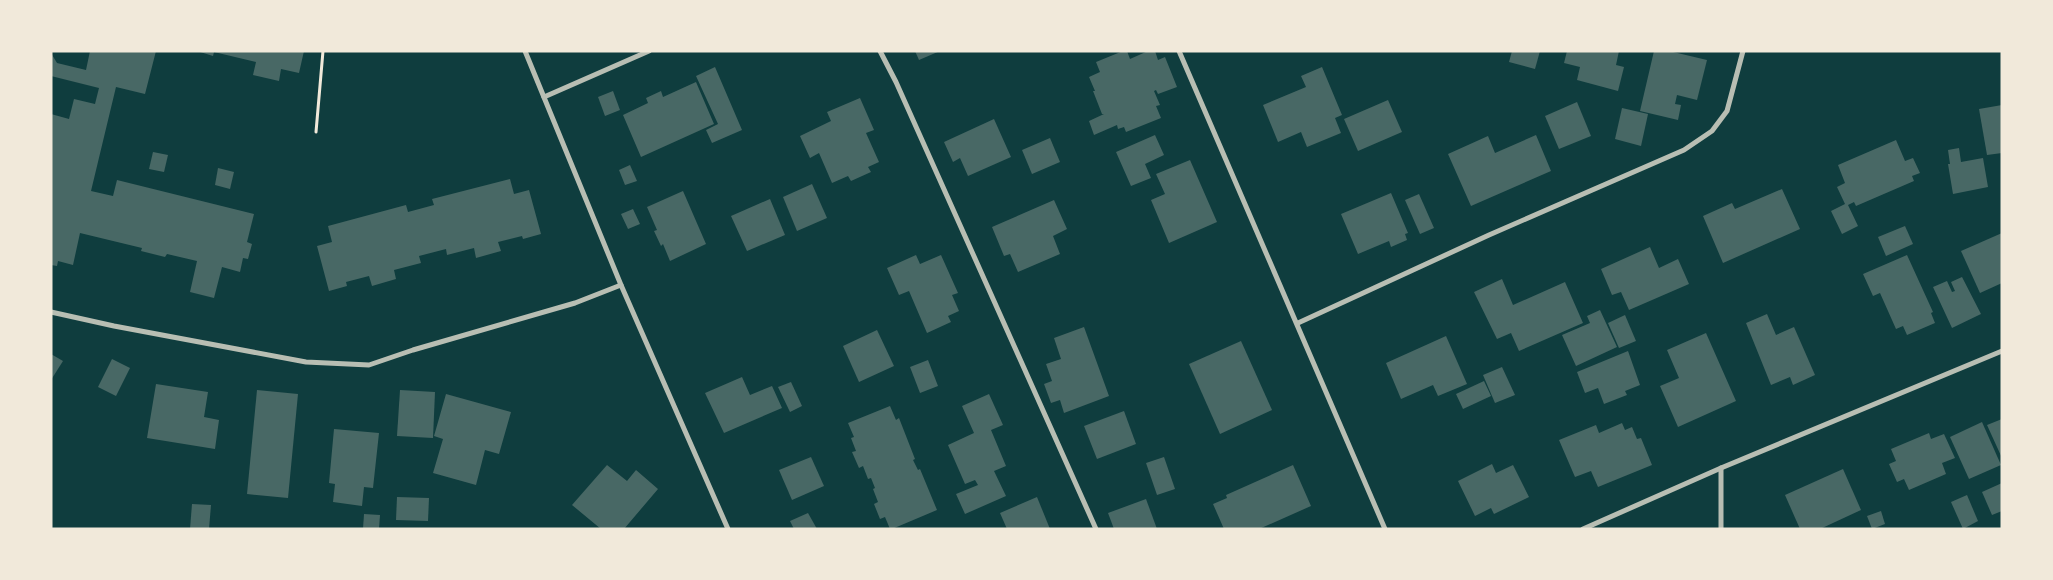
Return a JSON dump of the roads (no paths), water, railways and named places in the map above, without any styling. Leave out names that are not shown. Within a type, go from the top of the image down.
[{"type":"street","points":[[525,51],[621,285],[728,529]]},
{"type":"street","points":[[544,97],[649,51]]},
{"type":"street","points":[[880,51],[896,82],[1096,529]]},
{"type":"street","points":[[1179,51],[1298,323],[1385,529]]},
{"type":"street","points":[[1298,323],[1524,219],[1684,150],[1712,131],[1727,111],[1743,51]]},
{"type":"street","points":[[51,312],[114,326],[306,362],[369,365],[413,350],[575,304],[621,285]]},
{"type":"street","points":[[1583,529],[1721,468],[2002,351]]},
{"type":"street","points":[[1721,468],[1722,529]]}]
